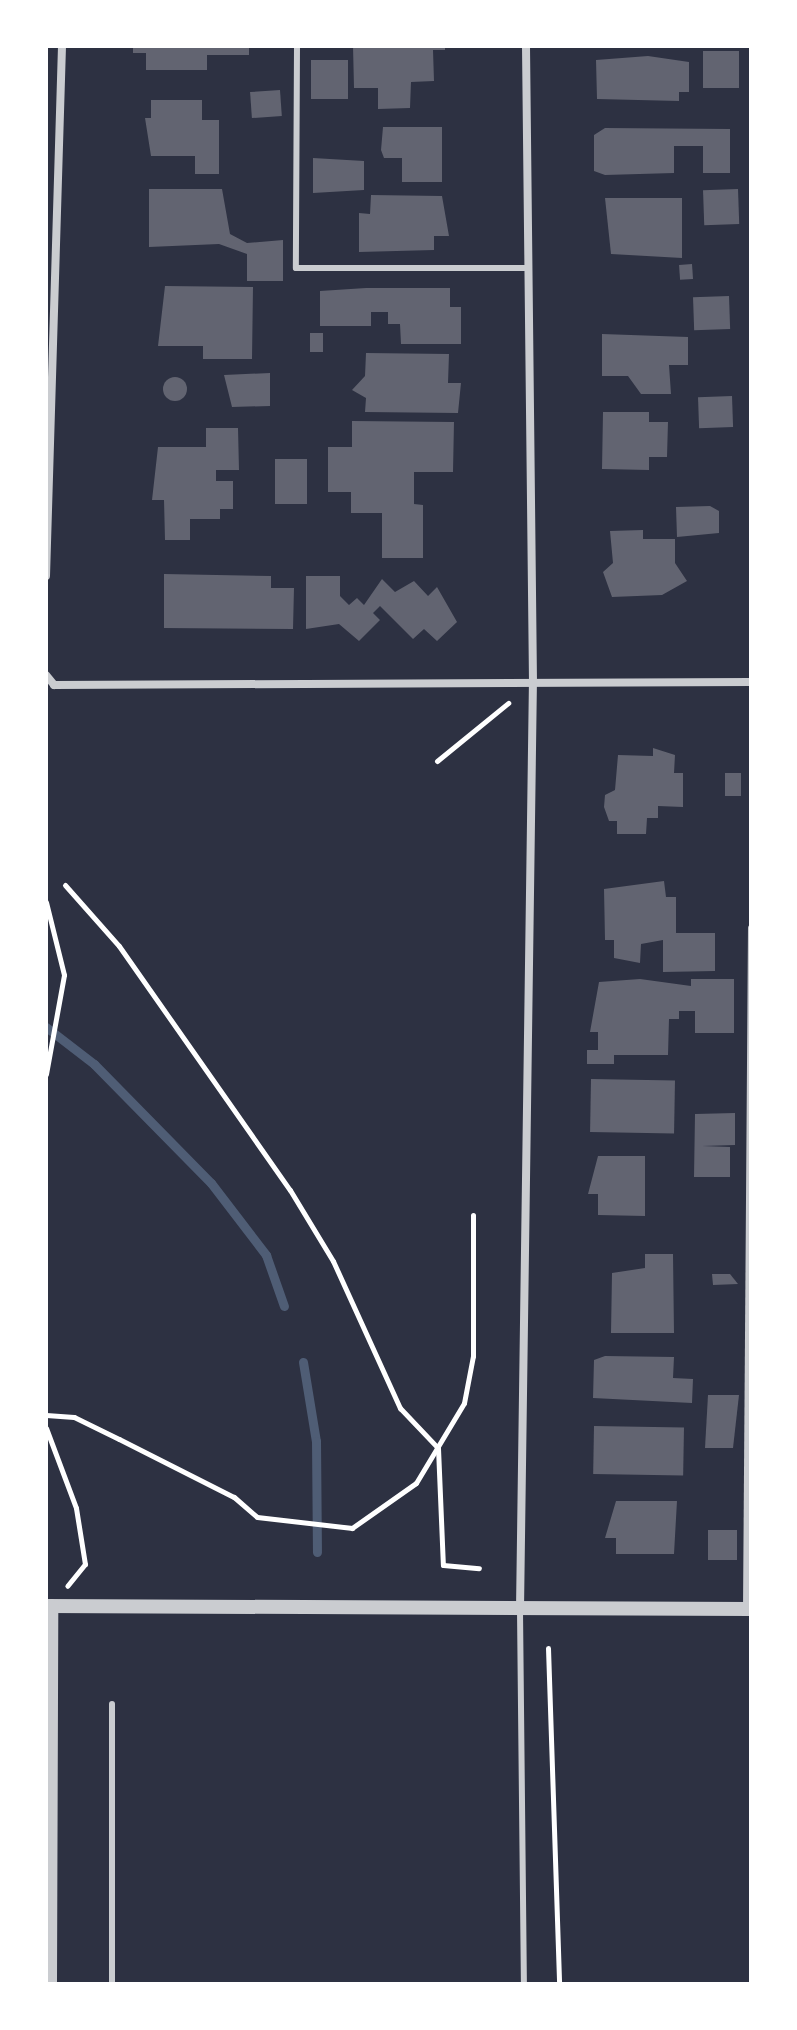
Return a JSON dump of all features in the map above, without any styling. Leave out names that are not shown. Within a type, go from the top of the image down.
[{"type":"street","points":[[46,576],[62,46]]},
{"type":"street","points":[[520,1611],[533,683],[526,46]]},
{"type":"street","points":[[46,675],[54,685],[751,682]]},
{"type":"street","points":[[50,1984],[48,1606],[520,1611],[749,1609]]},
{"type":"lane","points":[[297,46],[296,268],[528,268]]},
{"type":"lane","points":[[749,1609],[751,928]]},
{"type":"lane","points":[[520,1611],[524,1984]]},
{"type":"lane","points":[[112,1704],[112,1984]]},
{"type":"path","points":[[437,761],[533,683]]},
{"type":"path","points":[[65,885],[119,946],[290,1190],[333,1261],[400,1408],[438,1448],[443,1565],[479,1568]]},
{"type":"path","points":[[46,902],[60,934],[61,1019],[46,1074]]},
{"type":"path","points":[[46,1415],[74,1417],[234,1497],[257,1517],[332,1530],[352,1528],[397,1502],[438,1448],[470,1382],[473,1215]]},
{"type":"path","points":[[46,1428],[76,1508],[85,1564]]},
{"type":"path","points":[[548,1648],[559,1984]]},
{"type":"building","points":[[133,46],[249,46],[249,55],[207,55],[207,70],[146,70],[146,53],[133,53]]},
{"type":"building","points":[[353,46],[445,46],[445,50],[433,50],[434,81],[411,82],[410,108],[378,109],[378,88],[354,88]]},
{"type":"building","points":[[703,51],[739,51],[739,88],[703,88]]},
{"type":"building","points":[[648,56],[689,62],[689,92],[679,92],[679,101],[597,99],[596,60]]},
{"type":"building","points":[[311,60],[348,60],[348,99],[311,99]]},
{"type":"building","points":[[280,90],[282,116],[252,118],[250,92]]},
{"type":"building","points":[[151,100],[202,100],[202,120],[219,120],[219,174],[195,174],[195,156],[151,156],[145,118],[151,118]]},
{"type":"building","points":[[383,127],[442,127],[442,182],[402,182],[402,158],[384,158],[381,150]]},
{"type":"building","points":[[605,128],[730,129],[730,173],[703,173],[703,146],[674,146],[674,173],[605,175],[594,171],[594,135]]},
{"type":"building","points":[[313,158],[364,161],[364,190],[313,193]]},
{"type":"building","points":[[149,189],[222,189],[230,234],[247,243],[283,240],[283,281],[247,281],[247,254],[219,244],[149,247]]},
{"type":"building","points":[[738,189],[739,224],[704,225],[703,190]]},
{"type":"building","points":[[371,195],[442,196],[449,236],[434,236],[434,250],[359,252],[359,213],[370,214]]},
{"type":"building","points":[[605,198],[682,198],[682,258],[611,254]]},
{"type":"building","points":[[692,264],[693,279],[680,280],[679,265]]},
{"type":"building","points":[[165,286],[253,287],[252,359],[203,359],[203,346],[158,346]]},
{"type":"building","points":[[450,288],[450,307],[461,307],[461,344],[401,344],[400,324],[388,324],[388,312],[371,312],[371,326],[320,326],[320,291]]},
{"type":"building","points":[[729,296],[730,329],[694,330],[693,297]]},
{"type":"building","points":[[310,333],[323,333],[323,352],[310,352]]},
{"type":"building","points":[[602,334],[688,337],[688,365],[669,365],[671,394],[641,394],[628,376],[602,376]]},
{"type":"building","points":[[366,353],[449,354],[448,383],[461,383],[458,413],[365,412],[366,398],[352,390],[365,376]]},
{"type":"building","points":[[270,373],[270,406],[232,407],[224,375]]},
{"type":"building","points":[[175,377],[184,380],[187,389],[184,398],[175,401],[166,398],[163,389],[166,380]]},
{"type":"building","points":[[732,396],[733,427],[699,428],[698,397]]},
{"type":"building","points":[[603,412],[649,412],[649,422],[668,422],[667,457],[649,457],[649,470],[602,469]]},
{"type":"building","points":[[352,421],[454,422],[453,472],[414,472],[414,504],[423,505],[423,558],[382,558],[382,513],[351,513],[351,492],[328,492],[328,447],[352,447]]},
{"type":"building","points":[[206,428],[238,428],[239,470],[216,470],[216,481],[233,481],[233,509],[220,509],[220,519],[190,519],[190,540],[165,540],[164,500],[152,500],[158,447],[206,447]]},
{"type":"building","points":[[275,459],[307,459],[307,504],[275,504]]},
{"type":"building","points":[[710,506],[719,511],[719,533],[677,537],[676,507]]},
{"type":"building","points":[[643,530],[643,539],[675,539],[675,563],[687,581],[662,595],[612,597],[603,572],[613,563],[610,531]]},
{"type":"building","points":[[164,574],[271,576],[271,588],[294,588],[293,629],[164,628]]},
{"type":"building","points":[[306,576],[340,576],[340,596],[349,605],[357,598],[364,605],[382,579],[395,592],[414,581],[428,596],[437,587],[457,622],[437,641],[424,629],[413,639],[380,606],[373,613],[380,620],[359,641],[339,624],[306,629]]},
{"type":"building","points":[[653,748],[675,755],[674,773],[683,773],[683,807],[658,806],[658,818],[647,818],[646,834],[617,834],[617,821],[609,821],[604,807],[605,795],[615,790],[618,755],[653,756]]},
{"type":"building","points":[[725,773],[741,773],[741,796],[725,796]]},
{"type":"building","points":[[664,881],[666,897],[676,897],[676,933],[715,933],[715,971],[663,972],[663,940],[641,944],[640,963],[614,958],[614,940],[605,940],[604,889]]},
{"type":"building","points":[[640,979],[691,986],[691,979],[734,979],[734,1033],[695,1033],[695,1011],[679,1011],[679,1019],[669,1019],[668,1055],[614,1055],[614,1064],[587,1064],[587,1050],[598,1050],[598,1032],[590,1032],[599,982]]},
{"type":"building","points":[[591,1079],[675,1080],[674,1133],[590,1132]]},
{"type":"building","points":[[735,1113],[735,1145],[702,1146],[730,1147],[730,1177],[694,1177],[695,1114]]},
{"type":"building","points":[[598,1156],[645,1156],[645,1216],[598,1215],[598,1194],[588,1194]]},
{"type":"building","points":[[645,1254],[673,1254],[674,1333],[611,1333],[612,1273],[645,1268]]},
{"type":"building","points":[[712,1274],[730,1274],[738,1284],[713,1285]]},
{"type":"building","points":[[605,1356],[674,1357],[673,1378],[693,1379],[692,1403],[593,1398],[594,1360]]},
{"type":"building","points":[[708,1395],[739,1395],[733,1448],[705,1448]]},
{"type":"building","points":[[594,1426],[684,1428],[683,1476],[593,1474]]},
{"type":"building","points":[[616,1501],[677,1501],[674,1554],[616,1554],[616,1538],[605,1538]]},
{"type":"building","points":[[708,1530],[737,1530],[737,1560],[708,1560]]},
{"type":"waterway","points":[[46,1027],[94,1064],[211,1183],[266,1255],[284,1306]]},
{"type":"waterway","points":[[303,1362],[316,1441],[317,1552]]}]
